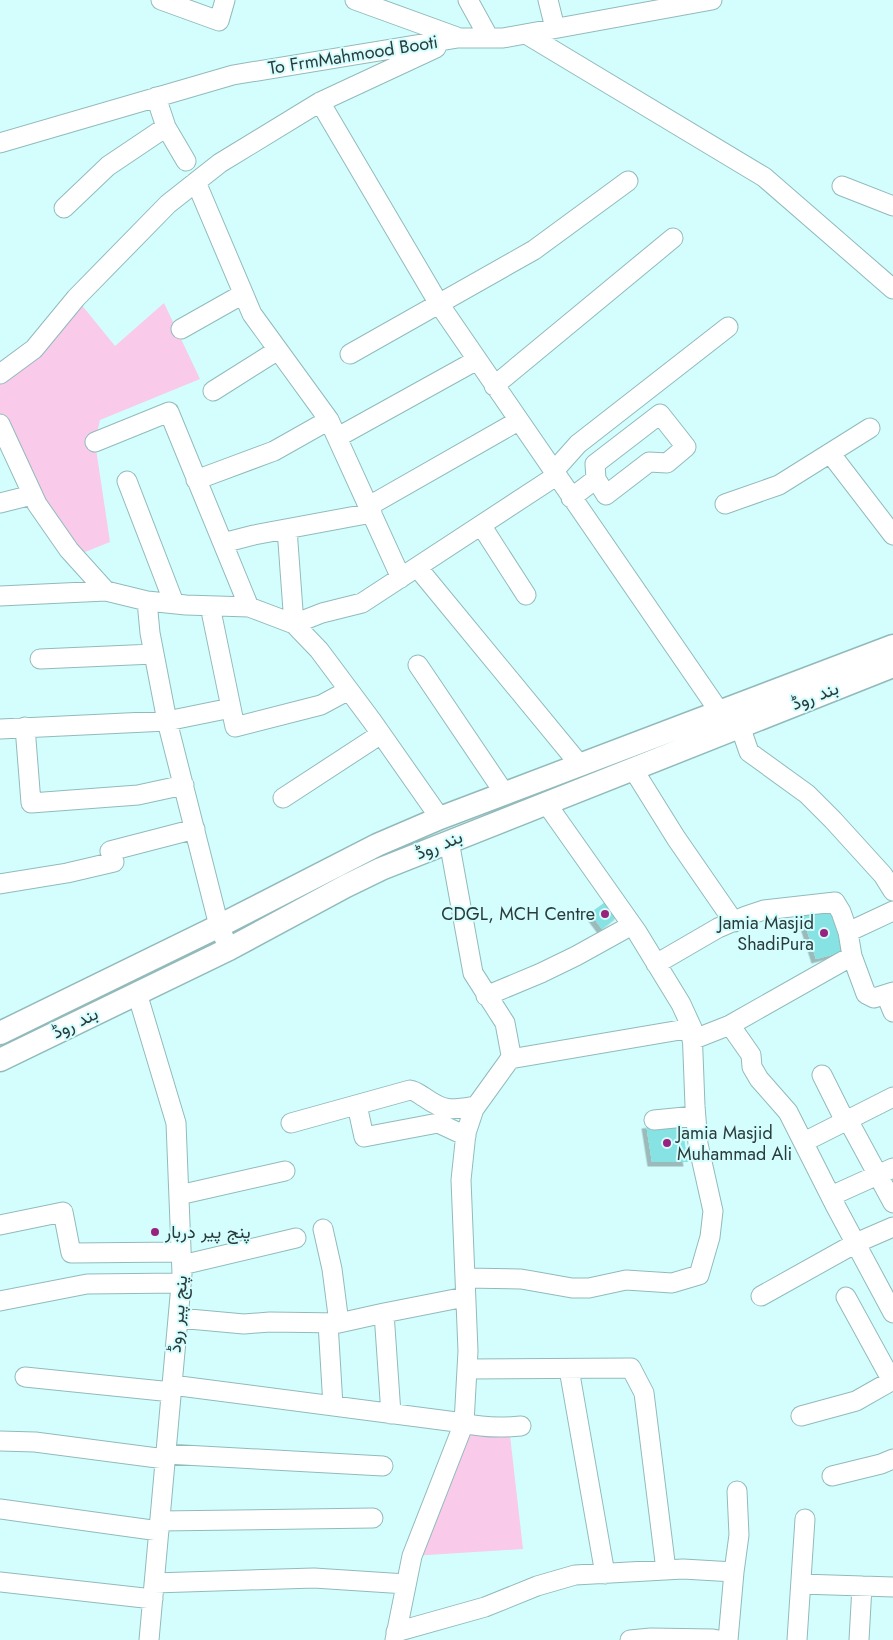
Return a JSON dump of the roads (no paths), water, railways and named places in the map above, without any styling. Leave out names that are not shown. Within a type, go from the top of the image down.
[{"type":"main road","name":"بند روڈ","points":[[0,1033],[219,926],[377,845],[440,818],[893,646]]},
{"type":"main road","name":"بند روڈ","points":[[0,1060],[229,949],[381,869],[449,840],[633,770],[893,666]]},
{"type":"street","points":[[161,0],[219,21],[225,0]]},
{"type":"street","points":[[355,0],[458,38]]},
{"type":"street","points":[[468,0],[489,38]]},
{"type":"street","points":[[548,0],[555,28]]},
{"type":"street","name":"To FrmMahmood Booti","points":[[0,142],[233,75],[458,38],[503,38],[712,0]]},
{"type":"street","points":[[526,34],[764,177],[893,289]]},
{"type":"street","points":[[0,374],[34,349],[76,298],[168,204],[220,163],[320,102],[458,38]]},
{"type":"street","points":[[156,98],[166,127],[186,161]]},
{"type":"street","points":[[320,102],[439,304],[719,712]]},
{"type":"street","points":[[64,208],[108,166],[166,127]]},
{"type":"street","points":[[350,354],[534,250],[628,181]]},
{"type":"street","points":[[196,182],[252,314],[329,420],[401,578]]},
{"type":"street","points":[[842,186],[893,206]]},
{"type":"street","points":[[494,386],[673,238]]},
{"type":"street","points":[[181,329],[243,294]]},
{"type":"street","points":[[294,624],[322,613],[362,603],[481,525],[554,474],[578,444],[728,327]]},
{"type":"street","points":[[213,391],[278,350]]},
{"type":"street","points":[[338,437],[477,360]]},
{"type":"street","points":[[95,442],[169,412],[249,608]]},
{"type":"street","points":[[660,414],[686,447],[667,463],[649,462],[606,495],[596,479],[595,464],[660,414]]},
{"type":"street","points":[[196,480],[274,451],[329,420]]},
{"type":"street","points":[[222,543],[371,510],[518,421]]},
{"type":"street","points":[[0,424],[37,504],[69,550],[106,591]]},
{"type":"street","points":[[725,504],[779,485],[870,428]]},
{"type":"street","points":[[830,454],[893,536]]},
{"type":"street","points":[[571,498],[596,479]]},
{"type":"street","points":[[127,481],[174,604]]},
{"type":"street","points":[[0,503],[32,494]]},
{"type":"street","points":[[481,525],[526,595]]},
{"type":"street","points":[[287,529],[294,624]]},
{"type":"street","points":[[417,568],[580,765]]},
{"type":"street","points":[[0,596],[106,591],[147,601],[249,608],[294,624],[319,650],[440,818]]},
{"type":"street","points":[[147,601],[150,632],[167,721],[219,926],[229,949]]},
{"type":"street","points":[[210,606],[235,726],[321,705],[349,690]]},
{"type":"street","points":[[40,659],[154,654]]},
{"type":"street","points":[[418,665],[505,794]]},
{"type":"street","points":[[0,728],[167,721],[231,708]]},
{"type":"street","points":[[740,726],[749,752],[807,794],[888,871],[893,891]]},
{"type":"street","points":[[25,727],[31,803],[138,795],[184,785]]},
{"type":"street","points":[[283,798],[381,734]]},
{"type":"street","points":[[633,770],[676,838],[734,922]]},
{"type":"street","points":[[465,1278],[522,1279],[572,1288],[589,1288],[626,1280],[672,1283],[699,1275],[710,1237],[713,1211],[698,1144],[692,1034],[681,1004],[632,925],[546,803]]},
{"type":"street","points":[[0,884],[67,873],[114,862],[110,851],[195,829]]},
{"type":"street","points":[[449,840],[473,973],[504,1023],[511,1055],[476,1106],[466,1136],[461,1180],[467,1369],[464,1424],[412,1556],[396,1636],[485,1607],[537,1586],[575,1575],[683,1569],[734,1572]]},
{"type":"street","points":[[656,964],[718,928],[764,910],[835,902],[841,912],[848,932],[852,956],[866,994],[874,998],[890,994],[893,1012]]},
{"type":"street","points":[[848,932],[893,912]]},
{"type":"street","points":[[486,996],[576,956],[632,925]]},
{"type":"street","points":[[510,1059],[692,1034],[730,1025],[852,956]]},
{"type":"street","name":"پنج پیر روڈ","points":[[137,993],[176,1123],[181,1267],[149,1640]]},
{"type":"street","points":[[730,1025],[751,1055],[752,1067],[759,1079],[788,1112],[893,1313]]},
{"type":"street","points":[[822,1074],[846,1121],[885,1172],[893,1203]]},
{"type":"street","points":[[291,1123],[410,1090],[417,1092],[444,1109],[454,1110],[476,1106]]},
{"type":"street","points":[[804,1142],[893,1097]]},
{"type":"street","points":[[357,1105],[364,1137],[438,1123],[466,1136]]},
{"type":"street","points":[[654,1120],[695,1116]]},
{"type":"street","points":[[179,1195],[285,1171]]},
{"type":"street","points":[[831,1196],[885,1172]]},
{"type":"street","points":[[0,1225],[63,1212],[72,1253],[181,1267]]},
{"type":"street","points":[[762,1296],[856,1243],[893,1226]]},
{"type":"street","points":[[323,1229],[332,1269],[333,1406]]},
{"type":"street","points":[[0,1301],[181,1267],[296,1238]]},
{"type":"street","points":[[178,1318],[244,1324],[270,1322],[333,1323],[466,1297]]},
{"type":"street","points":[[800,1416],[856,1401],[892,1381],[846,1297]]},
{"type":"street","points":[[384,1313],[391,1414]]},
{"type":"street","points":[[467,1369],[631,1368],[644,1392],[666,1570]]},
{"type":"street","points":[[569,1369],[605,1574]]},
{"type":"street","points":[[25,1377],[172,1388],[333,1406],[481,1428],[522,1426]]},
{"type":"street","points":[[0,1440],[166,1457],[384,1466]]},
{"type":"street","points":[[832,1476],[882,1464],[893,1459]]},
{"type":"street","points":[[630,1640],[651,1638],[718,1640],[734,1572],[739,1535],[737,1491]]},
{"type":"street","points":[[0,1509],[159,1526],[373,1518]]},
{"type":"street","points":[[797,1640],[805,1518]]},
{"type":"street","points":[[0,1582],[154,1591],[314,1578],[406,1584]]},
{"type":"street","points":[[801,1584],[893,1586]]},
{"type":"street","points":[[859,1640],[862,1586]]},
{"type":"place","name":"CDGL, MCH Centre","points":[[605,914]]},
{"type":"place","name":"Jamia Masjid ShadiPura","points":[[824,933]]},
{"type":"place","name":"Jamia Masjid Muhammad Ali","points":[[667,1143]]},
{"type":"place","name":"پنج پیر دربار","points":[[155,1232]]}]
